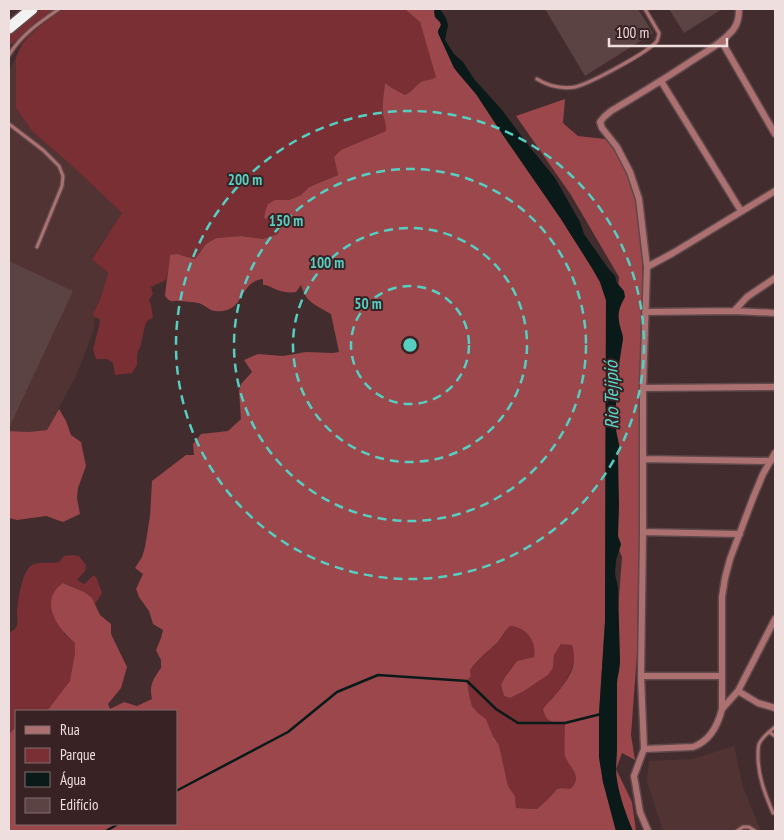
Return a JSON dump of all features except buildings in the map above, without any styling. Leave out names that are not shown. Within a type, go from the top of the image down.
[{"type":"highway","points":[[9,28],[32,9]]},
{"type":"street","points":[[648,831],[640,812],[634,776],[644,748],[642,676],[643,388],[647,267],[639,199],[630,172],[617,147],[602,128],[600,122],[611,111],[722,42],[737,24],[739,9]]},
{"type":"street","points":[[722,42],[775,134]]},
{"type":"street","points":[[661,81],[741,211]]},
{"type":"street","points":[[647,267],[775,191]]},
{"type":"street","points":[[734,311],[746,297],[775,278]]},
{"type":"street","points":[[645,312],[734,311],[775,314]]},
{"type":"street","points":[[643,388],[775,387]]},
{"type":"street","points":[[644,748],[693,747],[700,744],[717,726],[722,709],[722,597],[725,578],[730,558],[753,498],[775,453]]},
{"type":"street","points":[[644,459],[771,461]]},
{"type":"street","points":[[643,532],[740,534]]},
{"type":"street","points":[[722,709],[738,691],[775,618]]},
{"type":"street","points":[[642,676],[722,676]]},
{"type":"street","points":[[738,691],[758,703],[775,708]]},
{"type":"lane","points":[[9,55],[23,37],[59,9]]},
{"type":"lane","points":[[537,79],[547,85],[573,87],[594,80],[641,53],[656,42],[659,33],[646,9]]},
{"type":"lane","points":[[9,124],[42,150],[62,169],[62,186],[37,247]]},
{"type":"lane","points":[[773,813],[761,784],[758,765],[759,744],[775,727]]},
{"type":"lane","points":[[769,732],[775,736]]},
{"type":"lane","points":[[737,831],[743,826],[755,831]]},
{"type":"shaded area","points":[[407,9],[434,9],[435,17],[441,25],[438,31],[457,72],[476,94],[561,219],[600,282],[606,300],[605,622],[599,714],[599,757],[603,782],[616,831],[9,831],[9,734],[15,728],[15,825],[178,825],[178,710],[48,710],[70,681],[75,653],[75,643],[62,630],[53,614],[52,598],[56,590],[63,583],[84,592],[92,598],[100,615],[111,624],[111,634],[127,667],[121,688],[108,704],[110,709],[124,702],[137,706],[152,699],[152,682],[161,668],[161,660],[156,650],[163,630],[153,624],[149,611],[139,597],[136,589],[143,574],[135,568],[142,557],[145,547],[150,516],[152,481],[186,455],[194,455],[193,444],[201,434],[228,431],[241,419],[239,391],[241,384],[252,372],[244,360],[258,354],[283,356],[306,352],[339,352],[331,314],[309,300],[301,285],[296,292],[288,292],[263,285],[263,279],[255,281],[249,285],[232,308],[225,311],[215,311],[198,303],[169,300],[165,296],[170,255],[177,254],[195,259],[206,244],[216,238],[241,236],[263,239],[278,234],[281,224],[264,218],[268,204],[275,200],[289,200],[301,195],[309,187],[338,175],[334,157],[341,150],[386,131],[383,115],[385,83],[405,95],[421,82],[436,77],[420,22]],"holes":[[[510,626],[521,629],[532,640],[534,657],[517,661],[501,685],[504,696],[510,698],[548,675],[553,668],[554,655],[561,644],[572,645],[574,654],[568,679],[543,709],[550,721],[565,723],[565,756],[576,776],[576,780],[570,789],[557,789],[537,809],[516,808],[515,796],[508,786],[499,745],[486,719],[472,706],[467,681],[471,676],[470,670],[476,662],[497,643]]]},
{"type":"shaded area","points":[[16,58],[16,108],[32,131],[122,213],[92,258],[108,273],[101,297],[93,314],[95,326],[77,374],[47,430],[29,432],[9,431],[9,70]]},
{"type":"shaded area","points":[[565,99],[563,123],[578,136],[605,139],[621,156],[630,176],[641,218],[647,418],[637,654],[631,735],[635,760],[622,753],[616,769],[632,802],[636,831],[623,831],[616,810],[612,688],[622,557],[614,538],[612,399],[619,277],[571,195],[516,116]]},
{"type":"shaded area","points":[[59,409],[71,435],[81,442],[86,466],[78,488],[77,498],[80,514],[63,522],[46,516],[17,520],[9,518],[9,431],[29,432],[47,430]]},
{"type":"shaded area","points":[[734,746],[743,787],[761,831],[663,831],[647,781],[649,761],[693,759]]},
{"type":"green space","points":[[40,9],[56,9],[36,22],[11,45],[12,42],[9,48],[9,35],[23,20]]},
{"type":"green space","points":[[64,9],[407,9],[420,22],[437,77],[421,82],[405,95],[385,83],[383,115],[386,131],[334,157],[338,175],[309,187],[301,195],[289,200],[275,200],[281,224],[279,234],[263,239],[241,236],[216,238],[206,244],[195,259],[186,256],[170,255],[166,280],[151,287],[153,294],[149,300],[153,318],[148,320],[145,325],[137,355],[137,365],[132,373],[115,375],[113,363],[107,359],[96,359],[93,350],[100,319],[94,317],[93,314],[101,297],[108,273],[92,259],[122,213],[32,131],[16,108],[16,58],[20,49],[31,34]]},
{"type":"green space","points":[[64,556],[79,556],[86,565],[85,571],[77,580],[84,584],[94,575],[102,593],[95,604],[85,593],[63,583],[64,634],[75,643],[71,681],[48,710],[15,710],[15,728],[9,734],[9,633],[17,625],[18,601],[23,580],[32,565],[59,562]]},
{"type":"green space","points":[[510,626],[521,629],[529,636],[534,646],[535,657],[517,661],[501,686],[504,696],[510,698],[548,675],[553,668],[554,655],[561,644],[572,644],[574,654],[573,666],[568,677],[549,701],[564,721],[566,758],[574,771],[576,779],[570,789],[557,789],[537,809],[516,808],[515,796],[508,786],[499,745],[486,719],[472,706],[467,681],[471,676],[470,670],[497,643]]},
{"type":"water","name":"Rio Tejipió","points":[[434,9],[440,9],[446,18],[448,25],[445,40],[454,54],[463,62],[474,79],[502,110],[555,178],[580,222],[584,234],[624,291],[625,297],[619,314],[623,339],[618,371],[615,414],[620,449],[618,455],[618,536],[621,544],[616,560],[615,574],[618,588],[620,660],[617,683],[616,772],[618,787],[633,831],[616,831],[603,782],[599,757],[599,714],[605,622],[606,300],[600,282],[561,219],[476,94],[454,68],[438,33],[441,25],[435,17]]},
{"type":"waterway","points":[[178,790],[288,732],[337,692],[378,675],[467,681],[496,709],[518,723],[565,723],[601,714]]},
{"type":"waterway","points":[[106,831],[116,825]]}]
